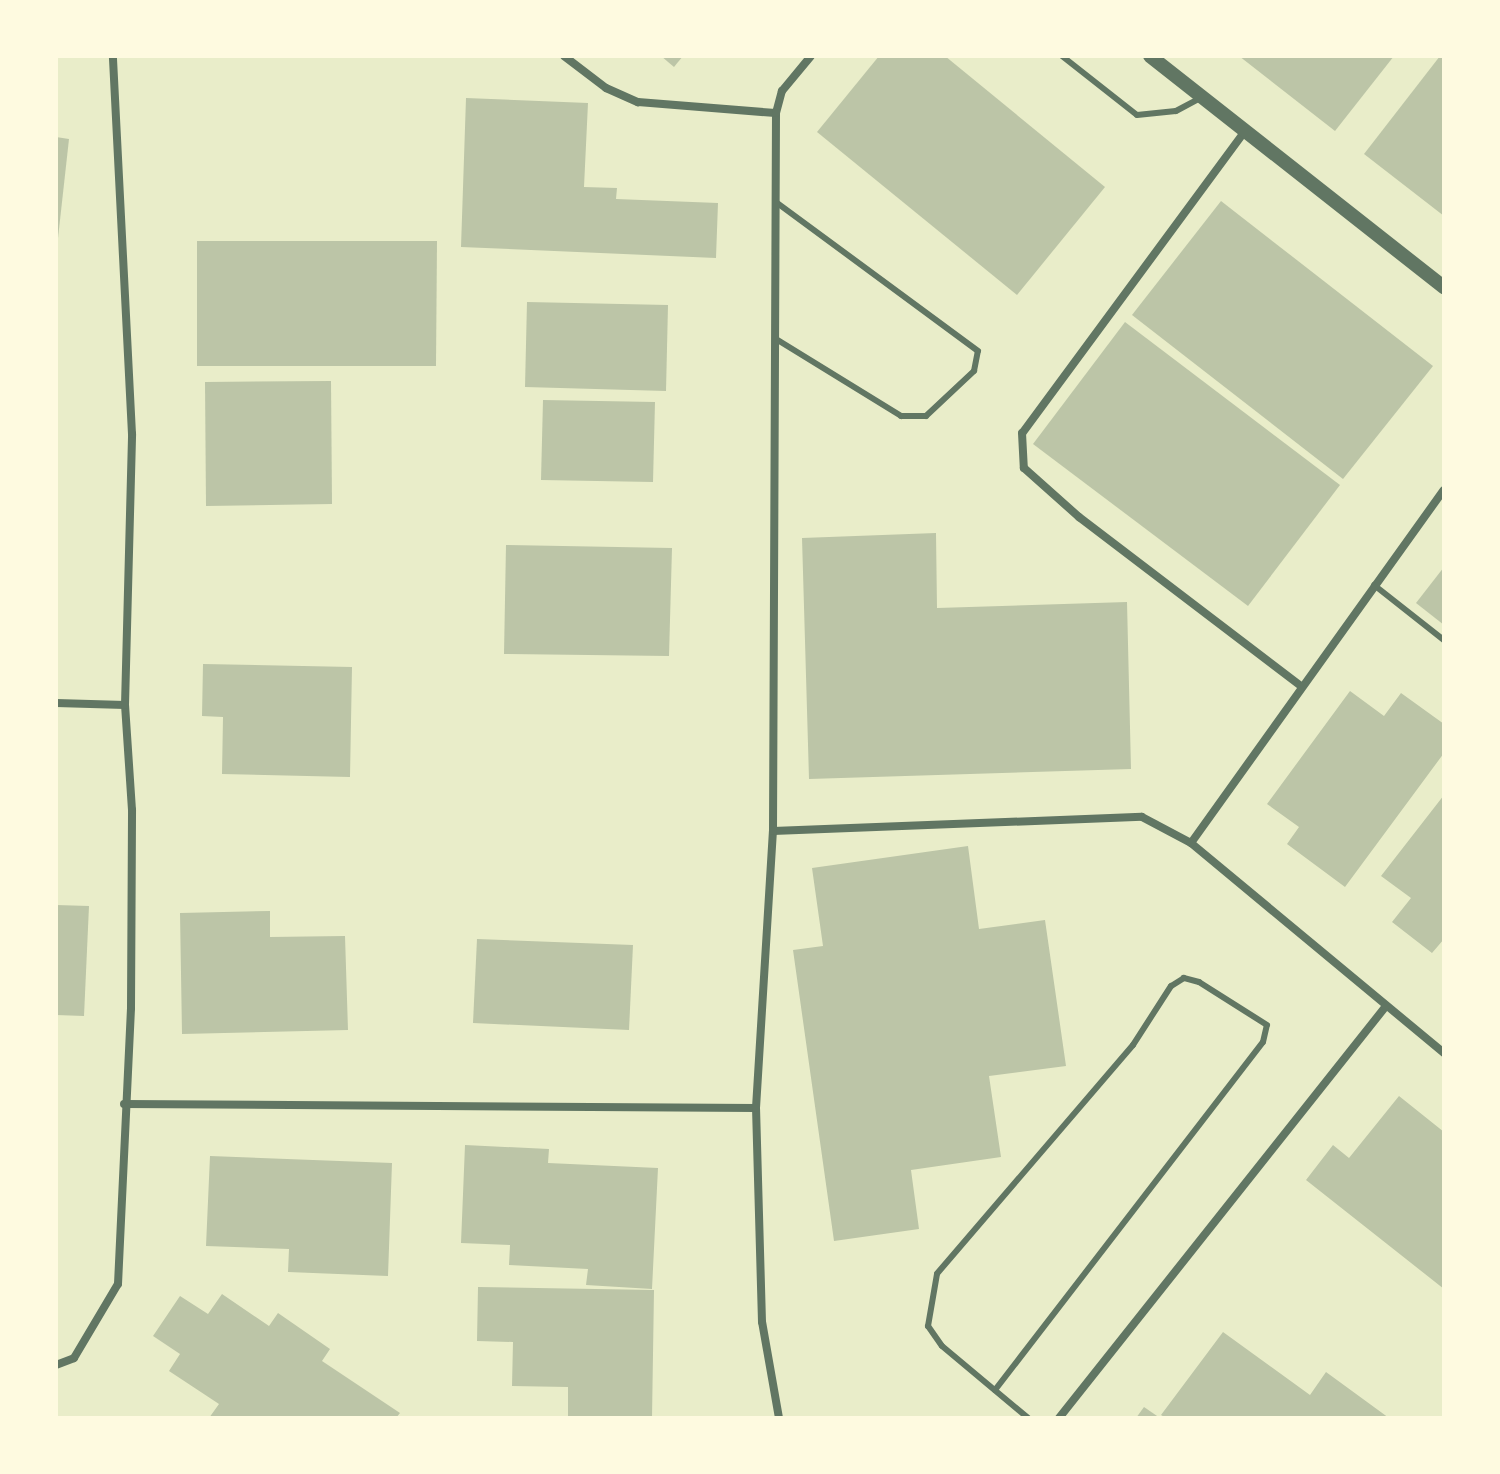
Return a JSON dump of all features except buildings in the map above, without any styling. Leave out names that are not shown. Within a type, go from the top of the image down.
[{"type":"street","points":[[56,1365],[74,1358],[118,1284],[132,951],[125,705],[132,434],[113,56]]},
{"type":"street","points":[[564,56],[606,88],[638,102],[776,113]]},
{"type":"street","points":[[779,1418],[762,1322],[756,1108],[773,831],[776,113],[782,91],[811,56]]},
{"type":"street","points":[[1150,56],[1444,287]]},
{"type":"street","points":[[1245,131],[1022,433],[1024,468],[1079,517],[1302,687]]},
{"type":"street","points":[[1191,843],[1444,490]]},
{"type":"street","points":[[56,703],[125,705]]},
{"type":"street","points":[[773,831],[1142,817],[1191,843],[1444,1053]]},
{"type":"street","points":[[1059,1418],[1386,1006]]},
{"type":"street","points":[[124,1104],[756,1108]]},
{"type":"lane","points":[[1062,56],[1137,115],[1176,111],[1202,97]]},
{"type":"lane","points":[[776,202],[978,351],[974,371],[926,416],[901,416],[776,339]]},
{"type":"lane","points":[[1374,585],[1444,640]]},
{"type":"lane","points":[[995,1390],[1263,1042],[1267,1025],[1199,982],[1184,978],[1171,986],[1133,1045],[937,1274],[928,1326],[942,1346],[1028,1418]]}]
